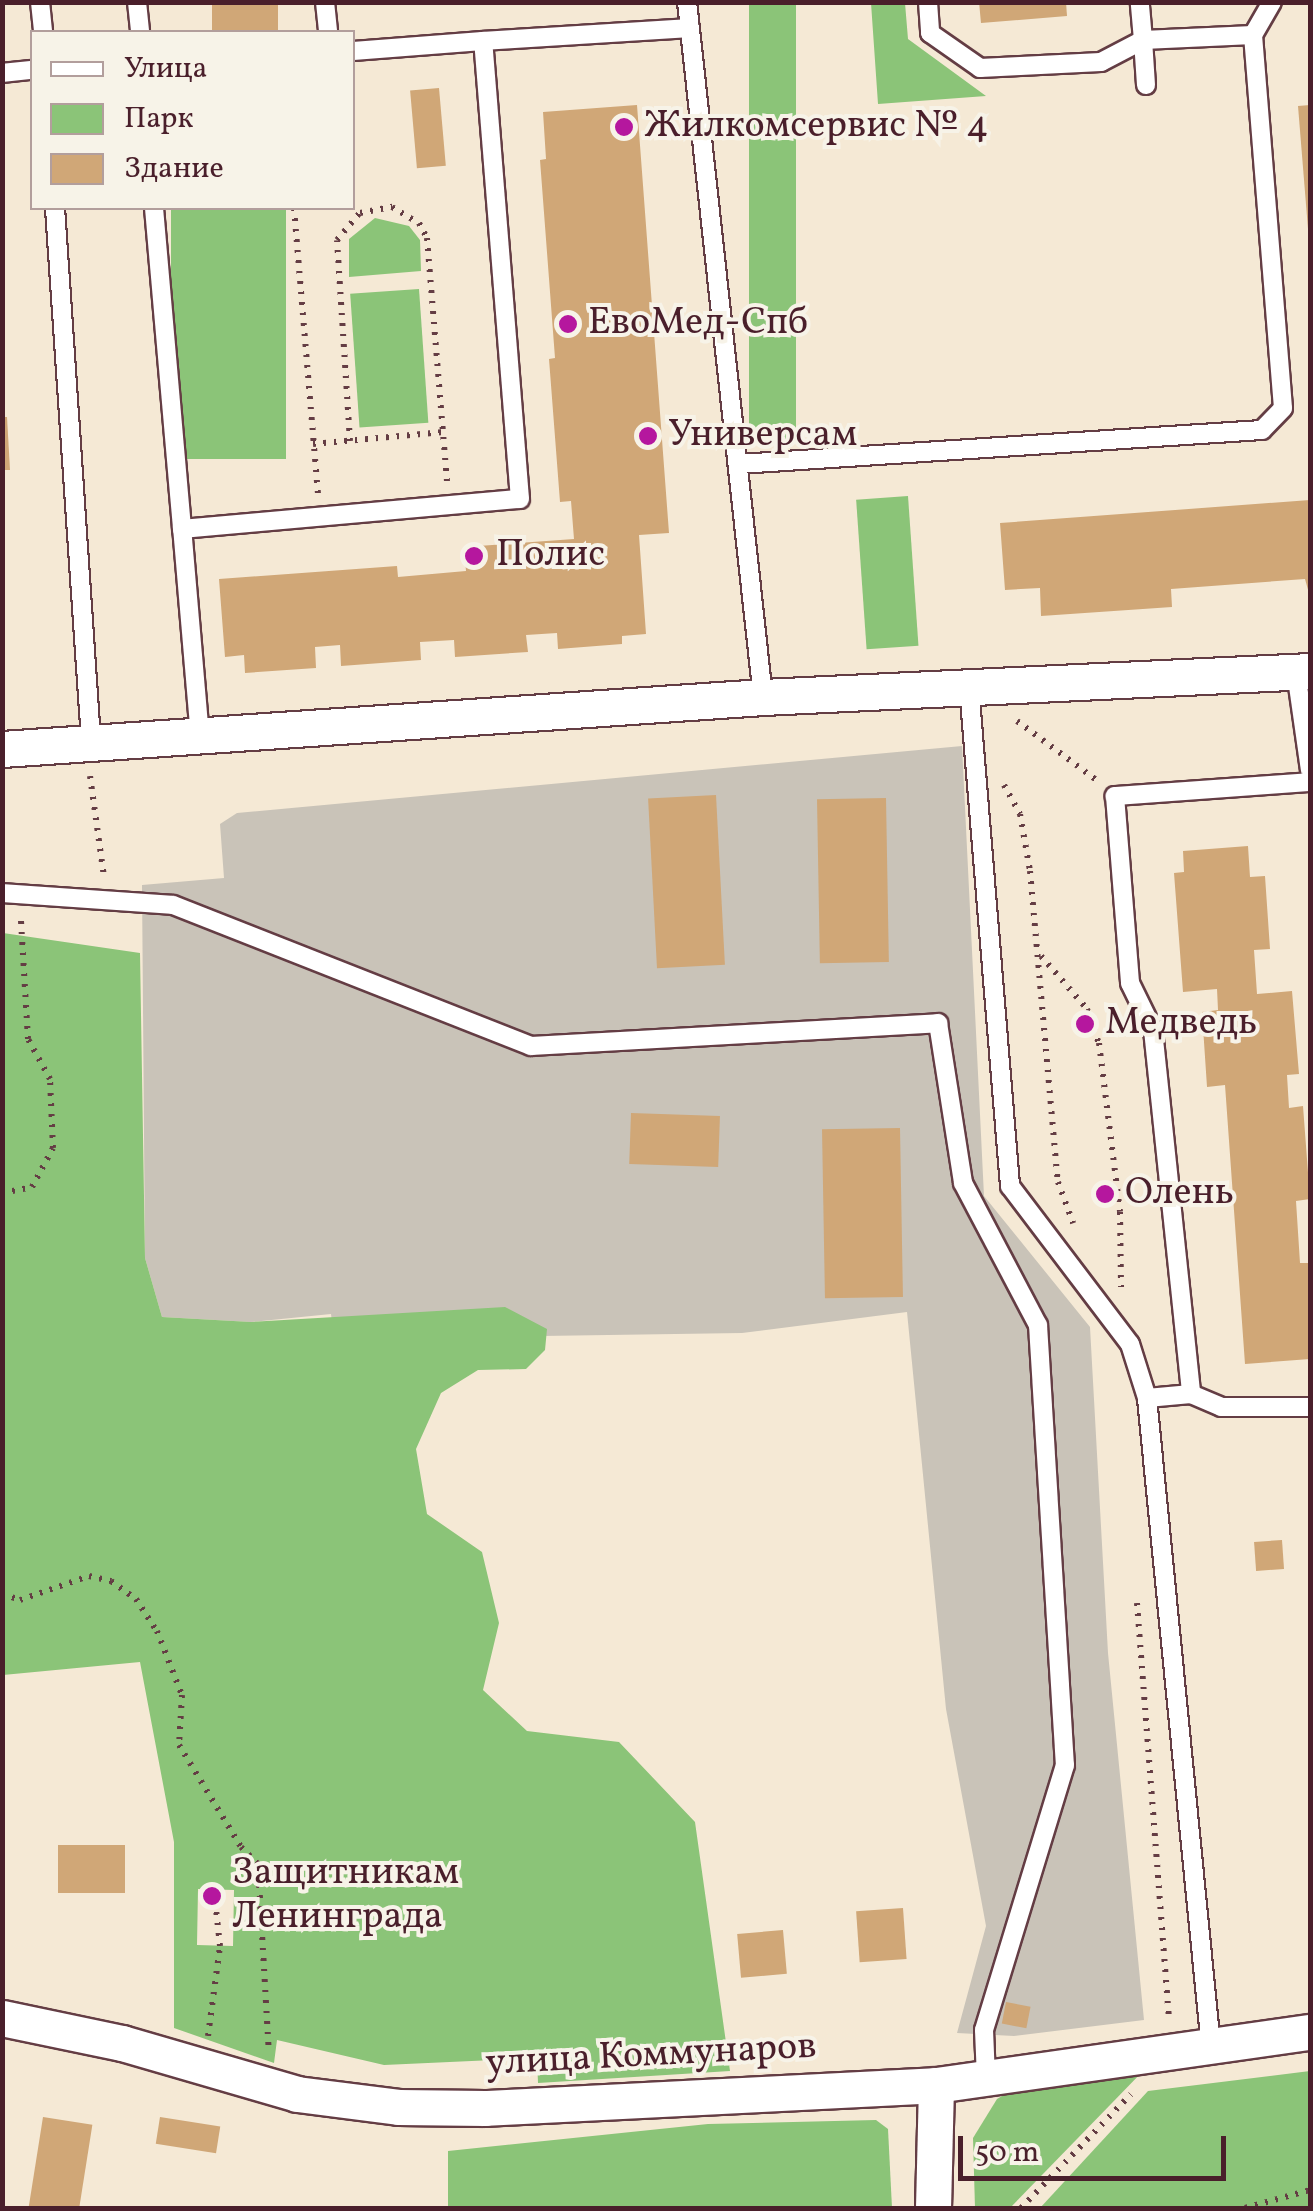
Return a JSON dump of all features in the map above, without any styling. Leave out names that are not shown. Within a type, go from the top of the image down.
[{"type":"street","points":[[2,749],[763,697],[1303,672]]},
{"type":"street","name":"улица Коммунаров","points":[[2,2018],[276,2088],[398,2106],[485,2108],[936,2084],[1310,2032]]},
{"type":"street","points":[[933,2208],[936,2084]]},
{"type":"lane","points":[[40,2],[42,30]]},
{"type":"lane","points":[[138,2],[140,30]]},
{"type":"lane","points":[[325,2],[328,30]]},
{"type":"lane","points":[[687,2],[763,697]]},
{"type":"lane","points":[[928,2],[930,33],[980,68],[1101,62],[1143,40],[1253,34]]},
{"type":"lane","points":[[1140,2],[1146,84]]},
{"type":"lane","points":[[739,464],[1262,430],[1283,408],[1253,34],[1272,2]]},
{"type":"lane","points":[[355,50],[690,28]]},
{"type":"lane","points":[[182,529],[520,499],[482,41]]},
{"type":"lane","points":[[2,73],[30,70]]},
{"type":"lane","points":[[55,210],[91,740]]},
{"type":"lane","points":[[154,210],[200,737]]},
{"type":"lane","points":[[1303,672],[1310,770]]},
{"type":"lane","points":[[969,687],[1010,1186],[1130,1344],[1147,1398],[1211,2046]]},
{"type":"lane","points":[[1191,1394],[1153,1030],[1130,982],[1115,796],[1310,782]]},
{"type":"lane","points":[[11,894],[173,905],[531,1046],[938,1024],[964,1183],[1038,1324],[1064,1765],[984,2030],[986,2078]]},
{"type":"lane","points":[[1147,1398],[1191,1394],[1222,1407],[1310,1407]]},
{"type":"path","points":[[350,441],[337,240],[345,224],[375,208],[407,213],[428,238],[448,505]]},
{"type":"path","points":[[294,210],[320,516]]},
{"type":"path","points":[[313,444],[442,432]]},
{"type":"path","points":[[969,687],[1115,796]]},
{"type":"path","points":[[91,740],[92,810],[106,899]]},
{"type":"path","points":[[978,770],[999,778],[1020,814],[1040,955],[1058,1182],[1076,1230]]},
{"type":"path","points":[[2,1193],[32,1188],[54,1148],[50,1079],[33,1054],[26,1025],[11,894]]},
{"type":"path","points":[[1040,955],[1086,1009],[1100,1043],[1120,1212],[1122,1291],[1110,1276]]},
{"type":"path","points":[[2,1262],[2,1271]]},
{"type":"path","points":[[2,1594],[20,1600],[88,1576],[111,1581],[136,1599],[157,1630],[182,1695],[179,1744],[240,1847],[258,1864],[267,2043],[276,2088]]},
{"type":"path","points":[[1136,1595],[1172,2052]]},
{"type":"path","points":[[202,2066],[220,1946],[215,1900]]},
{"type":"path","points":[[1021,2208],[1146,2080]]},
{"type":"path","points":[[1245,2208],[1310,2190]]},
{"type":"shaded area","points":[[962,746],[984,1196],[1090,1327],[1108,1653],[1144,2020],[1014,2036],[957,2033],[986,1926],[946,1709],[907,1312],[742,1333],[334,1339],[331,1314],[251,1322],[162,1317],[145,1258],[142,885],[224,878],[220,824],[237,813]]},
{"type":"green space","points":[[749,3],[796,3],[796,441],[749,441]]},
{"type":"green space","points":[[871,3],[905,3],[908,39],[986,96],[878,104]]},
{"type":"green space","points":[[171,210],[286,210],[286,459],[171,459]]},
{"type":"green space","points":[[375,218],[409,226],[420,240],[421,271],[349,277],[349,239]]},
{"type":"green space","points":[[419,289],[428,423],[360,427],[350,294]]},
{"type":"green space","points":[[908,496],[918,646],[867,649],[856,500]]},
{"type":"green space","points":[[3,933],[140,953],[145,1258],[162,1317],[251,1322],[505,1307],[547,1329],[545,1350],[526,1369],[478,1370],[441,1393],[416,1449],[427,1514],[482,1552],[499,1623],[483,1690],[527,1731],[619,1742],[695,1822],[730,2071],[538,2083],[537,2058],[384,2065],[277,2040],[274,2063],[174,2028],[174,1842],[140,1662],[3,1675]],"holes":[[[198,1889],[234,1890],[233,1946],[197,1945]]]},
{"type":"green space","points":[[1145,2069],[1010,2208],[975,2208],[973,2138],[997,2099],[1019,2086]]},
{"type":"green space","points":[[1310,2071],[1310,2208],[1040,2208],[1148,2091]]},
{"type":"green space","points":[[876,2120],[888,2129],[892,2208],[448,2208],[448,2151],[708,2124]]},
{"type":"building","points":[[212,2],[278,2],[278,30],[212,30]]},
{"type":"building","points":[[979,2],[1066,2],[1067,16],[981,23]]},
{"type":"building","points":[[439,88],[446,166],[417,168],[410,91]]},
{"type":"building","points":[[637,105],[669,533],[639,535],[646,634],[622,636],[622,644],[558,649],[557,633],[526,635],[528,652],[455,657],[454,640],[420,642],[421,660],[341,666],[340,645],[315,647],[316,668],[245,673],[244,655],[225,657],[219,579],[397,566],[398,577],[466,571],[464,547],[574,539],[571,501],[560,502],[549,359],[555,358],[540,160],[546,159],[543,112]]},
{"type":"building","points":[[1310,105],[1310,229],[1308,229],[1298,106]]},
{"type":"building","points":[[2,417],[7,417],[10,470],[2,470]]},
{"type":"building","points":[[1310,500],[1310,597],[1305,579],[1171,589],[1172,607],[1041,616],[1040,588],[1005,590],[1000,523]]},
{"type":"building","points":[[716,795],[725,965],[657,968],[648,799]]},
{"type":"building","points":[[886,798],[889,962],[820,963],[817,799]]},
{"type":"building","points":[[1248,846],[1250,877],[1265,876],[1270,949],[1254,950],[1257,994],[1292,991],[1299,1074],[1287,1075],[1289,1108],[1303,1106],[1310,1199],[1296,1201],[1300,1263],[1310,1263],[1310,1359],[1245,1364],[1225,1085],[1207,1087],[1202,1012],[1218,1010],[1217,989],[1183,992],[1174,873],[1184,872],[1183,851]]},
{"type":"building","points":[[631,1113],[720,1116],[718,1167],[629,1164]]},
{"type":"building","points":[[900,1128],[903,1297],[825,1298],[822,1129]]},
{"type":"building","points":[[1282,1540],[1284,1569],[1256,1571],[1254,1542]]},
{"type":"building","points":[[58,1845],[125,1845],[125,1893],[58,1893]]},
{"type":"building","points":[[903,1908],[907,1959],[860,1962],[856,1911]]},
{"type":"building","points":[[783,1930],[787,1974],[741,1978],[737,1934]]},
{"type":"building","points":[[1006,2002],[1031,2007],[1026,2028],[1002,2024]]},
{"type":"building","points":[[43,2117],[92,2125],[79,2208],[29,2208]]},
{"type":"building","points":[[160,2117],[220,2127],[216,2153],[156,2144]]},
{"type":"place","name":"Жилкомсервис № 4","points":[[624,127]]},
{"type":"place","name":"ЕвоМед-Спб","points":[[568,324]]},
{"type":"place","name":"Универсам","points":[[648,436]]},
{"type":"place","name":"Полис","points":[[474,556]]},
{"type":"place","name":"Медведь","points":[[1085,1024]]},
{"type":"place","name":"Олень","points":[[1105,1194]]},
{"type":"place","name":"Защитникам Ленинграда","points":[[212,1896]]}]
